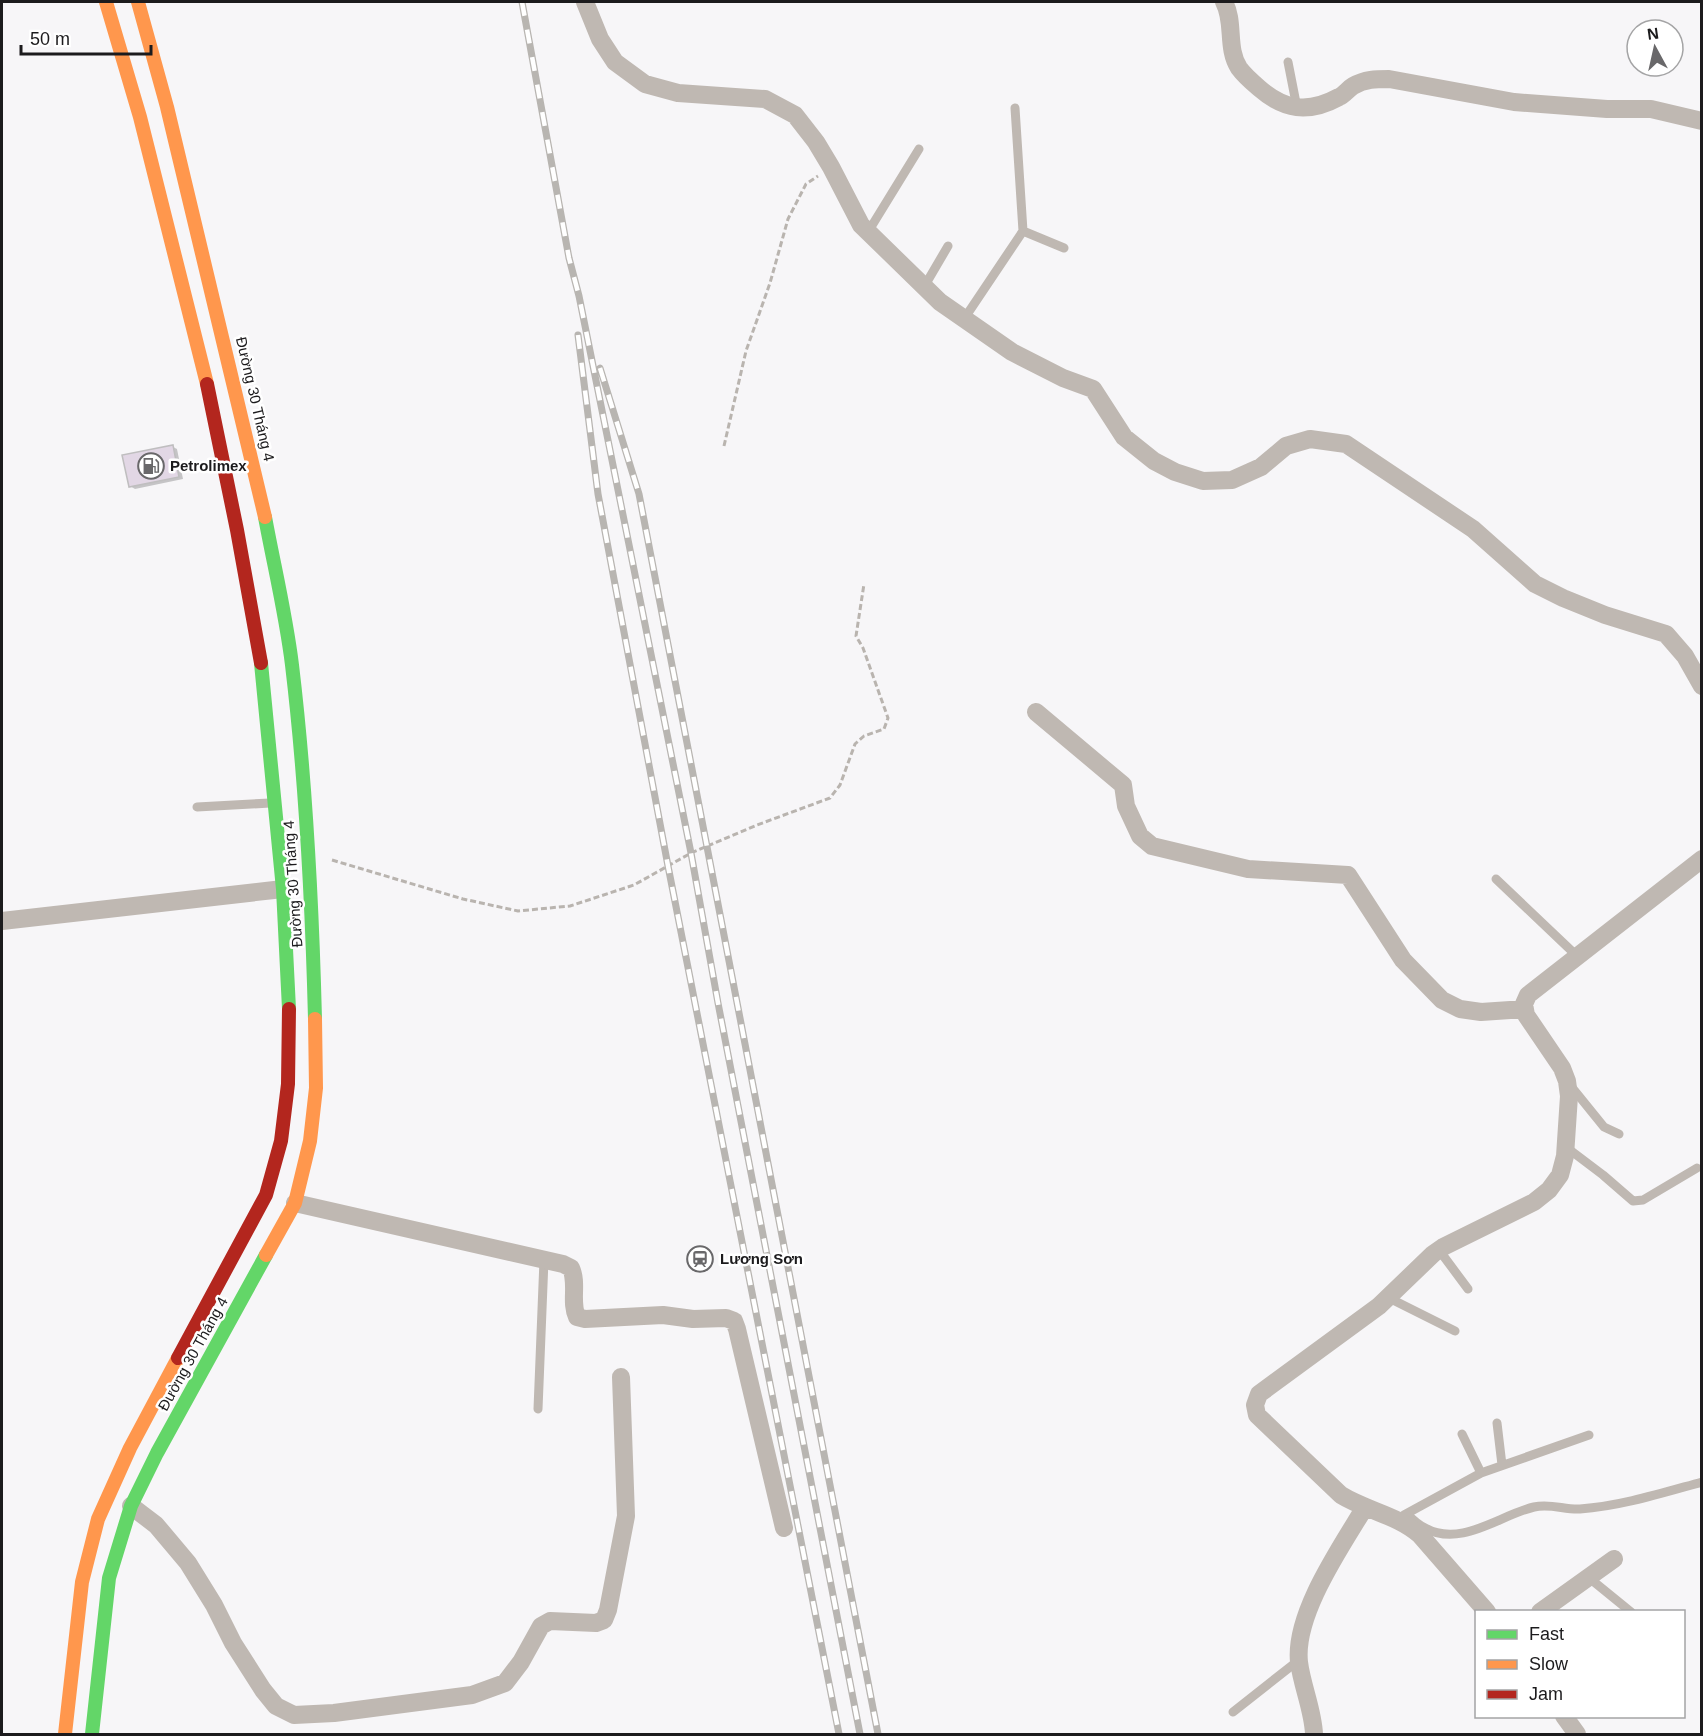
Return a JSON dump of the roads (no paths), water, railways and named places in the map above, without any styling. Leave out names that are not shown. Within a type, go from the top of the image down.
[{"type":"highway","name":"Đường 30 Tháng 4","points":[[65,1734],[82,1582],[98,1519],[130,1448],[281,1199],[281,1141],[288,1084],[288,972],[283,889],[262,669],[212,403],[140,117],[106,2]]},
{"type":"highway","name":"Đường 30 Tháng 4","points":[[92,1734],[109,1578],[131,1506],[310,1142],[316,1088],[314,948],[292,663],[265,514],[238,397],[167,107],[138,2]]},
{"type":"highway","points":[[212,403],[238,397]]},
{"type":"street","points":[[585,2],[600,39],[615,62],[645,84],[678,93],[765,99],[795,115],[816,142],[856,216],[868,232],[924,287],[940,302],[1012,352],[1063,378],[1093,390],[1124,437],[1154,461],[1175,472],[1203,481],[1232,480],[1261,467],[1286,446],[1310,439],[1346,444],[1473,529],[1535,584],[1605,615],[1666,634],[1685,656],[1701,686]]},
{"type":"street","points":[[1224,2],[1229,10],[1232,47],[1239,68],[1275,102],[1297,108],[1321,105],[1340,97],[1354,86],[1369,79],[1389,79],[1514,102],[1607,109],[1651,109],[1701,121]]},
{"type":"street","points":[[1036,712],[1123,785],[1126,806],[1140,836],[1152,846],[1248,869],[1348,875],[1403,960],[1442,1000],[1460,1009],[1481,1012],[1525,1009]]},
{"type":"street","points":[[1485,1610],[1402,1517],[1365,1507],[1341,1495],[1257,1415],[1255,1405],[1259,1394],[1389,1298],[1439,1250],[1534,1202],[1549,1190],[1560,1175],[1566,1148],[1569,1096],[1562,1068],[1526,1015],[1524,1004],[1528,995],[1701,860]]},
{"type":"street","points":[[2,921],[283,889]]},
{"type":"street","points":[[281,1199],[562,1264],[571,1268],[575,1276],[574,1310],[577,1317],[585,1319],[663,1315],[693,1319],[726,1318],[734,1322],[784,1528]]},
{"type":"street","points":[[131,1506],[156,1525],[188,1563],[214,1605],[233,1643],[276,1706],[294,1715],[334,1713],[472,1695],[505,1683],[521,1662],[541,1626],[550,1621],[596,1623],[604,1620],[608,1610],[626,1516],[621,1377]]},
{"type":"street","points":[[1314,1734],[1299,1660],[1302,1628],[1322,1580],[1365,1507]]},
{"type":"street","points":[[1541,1610],[1614,1559]]},
{"type":"street","points":[[1565,1718],[1577,1734]]},
{"type":"lane","points":[[1288,62],[1297,108]]},
{"type":"lane","points":[[964,319],[1023,231],[1015,108]]},
{"type":"lane","points":[[868,232],[919,149]]},
{"type":"lane","points":[[1023,231],[1064,248]]},
{"type":"lane","points":[[924,287],[948,246]]},
{"type":"lane","points":[[197,807],[274,803]]},
{"type":"lane","points":[[1496,879],[1577,956]]},
{"type":"lane","points":[[1567,1081],[1604,1127],[1619,1134]]},
{"type":"lane","points":[[1566,1148],[1603,1175],[1633,1202],[1643,1200],[1697,1168]]},
{"type":"lane","points":[[1439,1250],[1468,1289]]},
{"type":"lane","points":[[538,1409],[544,1260]]},
{"type":"lane","points":[[1389,1298],[1455,1331]]},
{"type":"lane","points":[[1497,1423],[1502,1466]]},
{"type":"lane","points":[[1462,1434],[1481,1473]]},
{"type":"lane","points":[[1402,1517],[1481,1473],[1589,1435]]},
{"type":"lane","points":[[1402,1517],[1426,1529],[1448,1534],[1468,1533],[1536,1507],[1555,1506],[1577,1510],[1701,1482]]},
{"type":"lane","points":[[1588,1577],[1630,1610]]},
{"type":"lane","points":[[1233,1712],[1299,1660]]},
{"type":"railway","points":[[522,2],[569,258],[579,296],[691,853],[860,1734]]},
{"type":"railway","points":[[578,335],[598,494],[668,866],[839,1734]]},
{"type":"railway","points":[[600,368],[639,494],[878,1734]]},
{"type":"place","name":"Petrolimex","points":[[151,466]]},
{"type":"place","name":"Lương Sơn","points":[[700,1259]]}]
